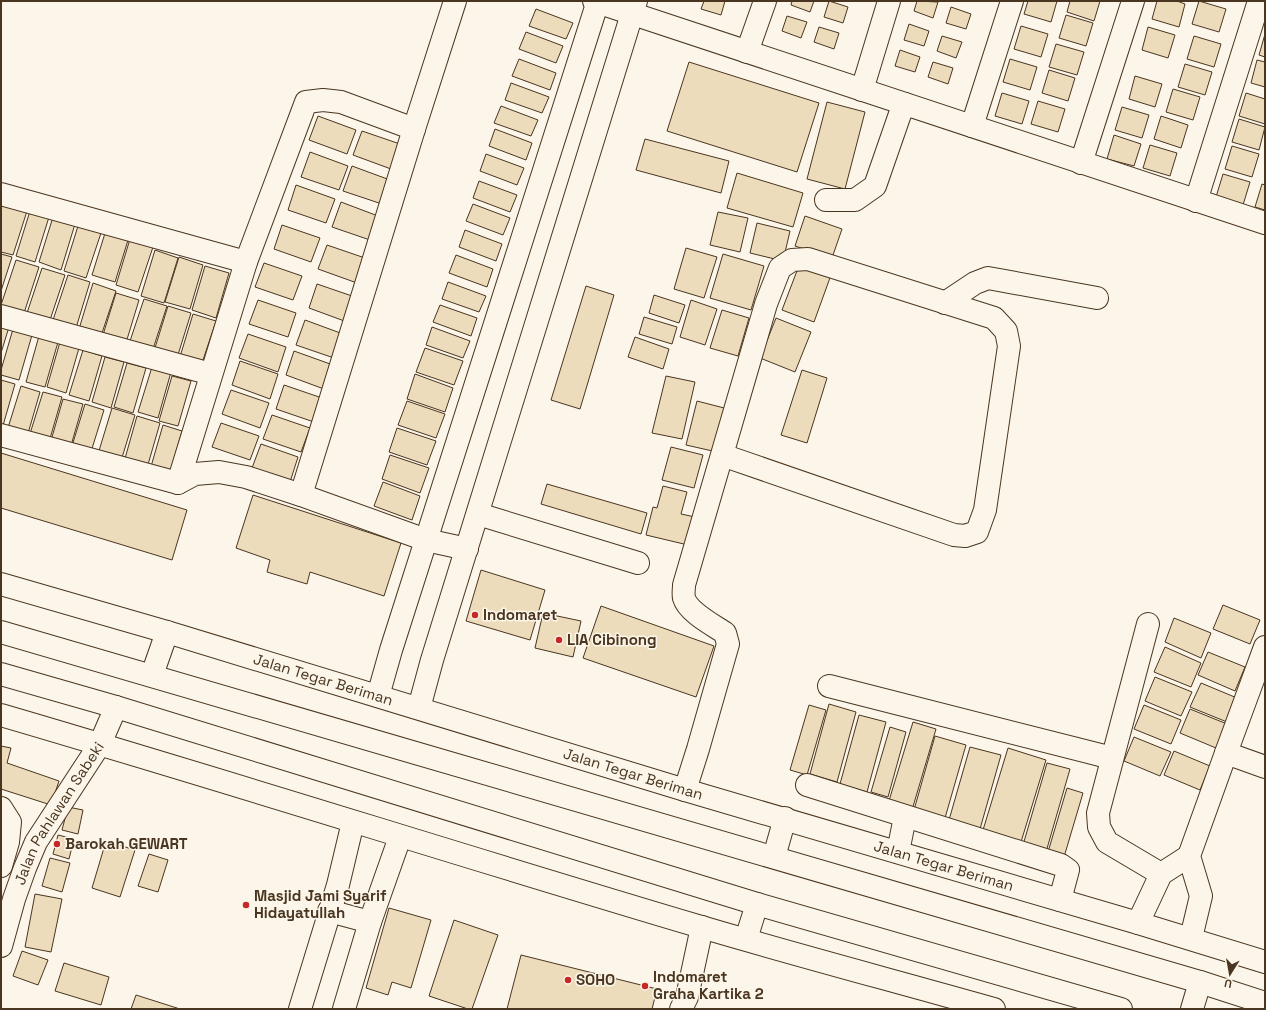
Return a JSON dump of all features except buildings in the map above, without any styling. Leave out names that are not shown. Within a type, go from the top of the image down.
[{"type":"street","points":[[301,495],[455,1]]},
{"type":"street","points":[[378,696],[596,1],[634,7],[747,52],[1265,223]]},
{"type":"street","points":[[747,52],[765,1]]},
{"type":"street","points":[[862,90],[889,1]]},
{"type":"street","points":[[972,126],[1012,1]]},
{"type":"street","points":[[1081,163],[1133,1]]},
{"type":"street","points":[[1196,201],[1259,1]]},
{"type":"street","points":[[419,708],[432,660],[634,7]]},
{"type":"street","points":[[178,483],[246,262],[306,102],[323,100],[341,102],[414,129]]},
{"type":"street","points":[[826,200],[855,200],[875,186],[900,114],[905,104]]},
{"type":"street","points":[[1,194],[246,262]]},
{"type":"street","points":[[686,790],[728,644],[725,633],[705,620],[687,605],[683,596],[684,585],[766,304],[780,268],[792,260],[808,259],[994,318],[1006,331],[1009,346],[985,510],[977,532],[965,536],[954,535],[722,455]]},
{"type":"street","points":[[945,303],[975,283],[988,278],[1097,298]]},
{"type":"street","points":[[1,316],[211,374]]},
{"type":"street","points":[[1,435],[178,483],[194,474],[219,472],[246,477],[426,540],[467,549]]},
{"type":"street","points":[[478,514],[638,563]]},
{"type":"street","name":"Jalan Tegar Beriman","points":[[1,584],[167,632],[686,790],[1138,922],[1265,962]]},
{"type":"street","points":[[1148,624],[1098,813],[1098,827],[1107,842],[1161,874]]},
{"type":"street","points":[[1,632],[1200,982],[1265,1003]]},
{"type":"street","points":[[152,675],[167,632]]},
{"type":"street","points":[[1191,938],[1201,896],[1189,856],[1265,647]]},
{"type":"street","points":[[1,674],[116,707],[757,904],[1121,1009]]},
{"type":"street","points":[[829,686],[1112,758]]},
{"type":"street","name":"Jalan Pahlawan Sabeki","points":[[1,946],[14,899],[36,842],[100,744],[116,707]]},
{"type":"street","points":[[1,715],[100,744],[400,837],[702,927],[994,1009]]},
{"type":"street","points":[[1226,753],[1265,766]]},
{"type":"street","points":[[807,786],[1061,865],[1068,870],[1060,900]]},
{"type":"street","points":[[1,808],[10,822],[8,842],[1,866]]},
{"type":"street","points":[[898,852],[905,817]]},
{"type":"street","points":[[774,857],[785,818]]},
{"type":"street","points":[[300,1009],[338,885],[353,822]]},
{"type":"street","points":[[344,1009],[370,922],[400,837]]},
{"type":"street","points":[[1138,922],[1161,874],[1189,856]]},
{"type":"street","points":[[746,939],[757,904]]},
{"type":"street","points":[[329,911],[370,922]]},
{"type":"street","points":[[681,1009],[687,997],[702,927]]},
{"type":"street","points":[[1192,1009],[1200,982]]},
{"type":"place","name":"Indomaret","points":[[475,615]]},
{"type":"place","name":"LIA Cibinong","points":[[559,640]]},
{"type":"place","name":"Barokah GEWART","points":[[57,844]]},
{"type":"place","name":"Masjid Jami Syarif Hidayatullah","points":[[246,905]]},
{"type":"place","name":"SOHO","points":[[568,980]]},
{"type":"place","name":"Indomaret Graha Kartika 2","points":[[645,986]]}]
